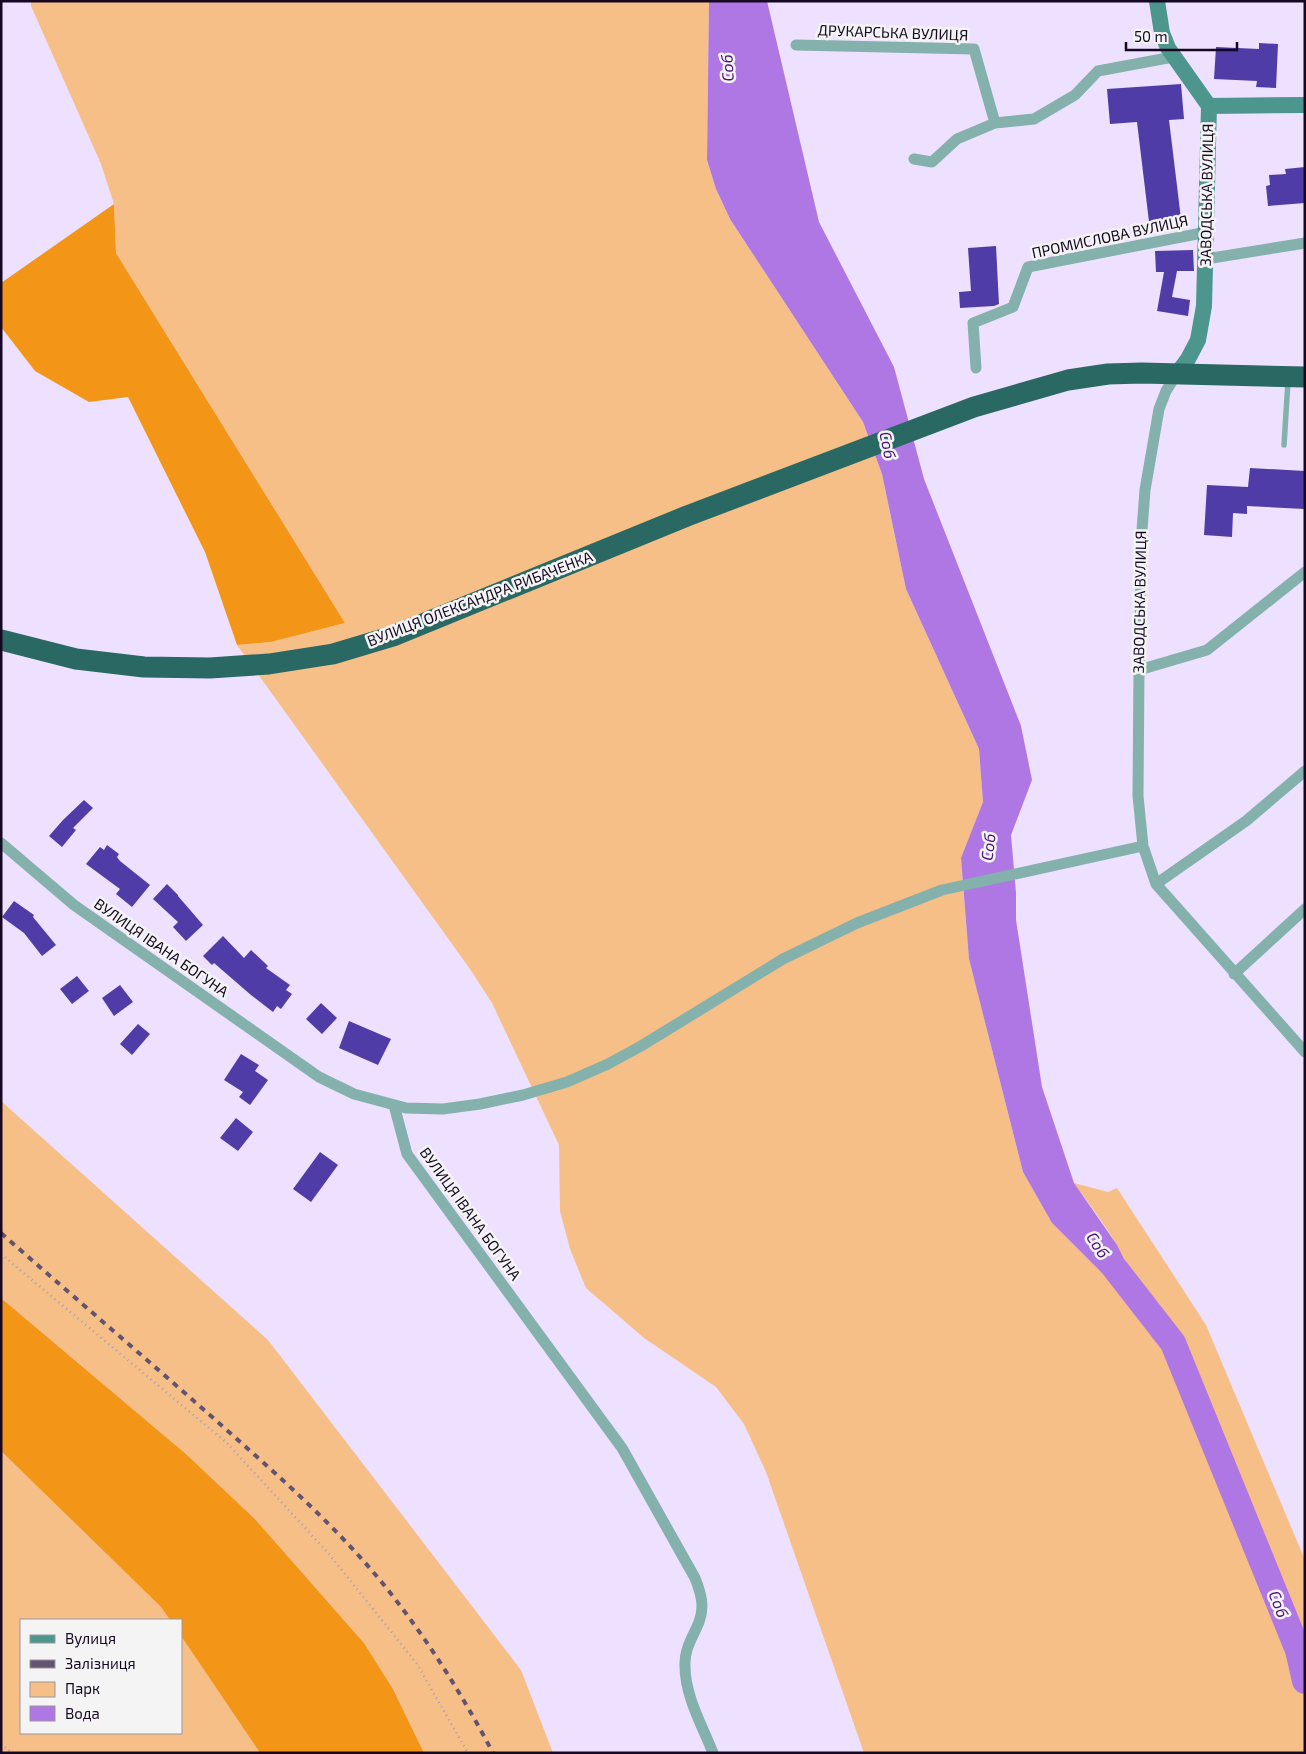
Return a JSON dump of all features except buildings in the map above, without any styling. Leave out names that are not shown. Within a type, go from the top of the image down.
[{"type":"highway","name":"ВУЛИЦЯ ОЛЕКСАНДРА РИБАЧЕНКА","points":[[1,640],[76,659],[144,667],[230,667],[269,664],[333,654],[393,636],[687,516],[974,407],[1068,380],[1092,376],[1108,374],[1176,375]]},
{"type":"highway","points":[[1176,375],[1297,377]]},
{"type":"street","points":[[1157,1],[1162,33],[1173,57],[1209,106],[1305,104]]},
{"type":"street","name":"ДРУКАРСЬКА ВУЛИЦЯ","points":[[796,45],[974,49],[995,123]]},
{"type":"street","points":[[914,159],[932,162],[957,138],[995,123],[1034,119],[1075,95],[1098,70],[1173,57]]},
{"type":"street","name":"ЗАВОДСЬКА ВУЛИЦЯ","points":[[1209,106],[1204,306],[1198,340],[1188,359],[1166,391],[1159,409],[1144,490],[1138,670],[1138,796],[1142,846],[1156,884],[1305,1052]]},
{"type":"street","name":"ПРОМИСЛОВА ВУЛИЦЯ","points":[[976,368],[973,323],[1013,307],[1028,267],[1207,232]]},
{"type":"street","points":[[1206,259],[1305,243]]},
{"type":"street","points":[[1138,670],[1207,650],[1305,572]]},
{"type":"street","points":[[1156,884],[1246,821],[1305,771]]},
{"type":"street","name":"ВУЛИЦЯ ІВАНА БОГУНА","points":[[1,843],[74,905],[319,1077],[354,1094],[394,1105],[407,1154],[622,1448],[695,1578],[701,1594],[702,1608],[699,1621],[686,1649],[685,1665],[691,1698],[713,1753]]},
{"type":"street","points":[[394,1105],[406,1108],[443,1109],[523,1095],[567,1082],[608,1064],[641,1046],[783,959],[857,923],[942,890],[1142,846]]},
{"type":"street","points":[[1234,974],[1305,909]]},
{"type":"lane","points":[[1284,445],[1297,377]]},
{"type":"path","points":[[1,1254],[227,1443],[329,1554],[417,1664],[468,1753]]},
{"type":"path","points":[[1,1744],[12,1753]]},
{"type":"green space","points":[[31,1],[709,1],[707,160],[716,189],[730,219],[863,422],[882,474],[906,589],[979,749],[983,802],[961,859],[969,959],[1023,1172],[1052,1223],[1101,1272],[1124,1267],[1122,1257],[1104,1224],[1074,1183],[1108,1192],[1117,1188],[1206,1325],[1305,1560],[1305,1753],[864,1753],[766,1472],[744,1424],[716,1387],[644,1338],[586,1288],[570,1249],[560,1211],[559,1145],[492,1003],[470,969],[237,645],[271,642],[345,623],[116,253],[114,204],[101,164],[31,6]]},
{"type":"green space","points":[[1,1101],[268,1340],[521,1670],[553,1753],[424,1753],[393,1689],[364,1643],[255,1519],[186,1454],[1,1298]]},
{"type":"green space","points":[[1,1451],[161,1607],[169,1619],[20,1619],[20,1734],[182,1734],[182,1637],[260,1753],[1,1753]]},
{"type":"shaded area","points":[[114,204],[116,253],[345,623],[271,642],[237,645],[205,552],[128,397],[89,402],[35,371],[1,327],[1,283]]},
{"type":"shaded area","points":[[1,1298],[186,1454],[255,1519],[364,1643],[393,1689],[424,1753],[260,1753],[182,1637],[182,1619],[169,1619],[161,1607],[1,1451]]},
{"type":"water","points":[[709,1],[767,1],[819,222],[894,367],[924,479],[1021,726],[1032,780],[1011,835],[1016,893],[1016,920],[1042,1087],[1074,1183],[1117,1245],[1123,1257],[1125,1281],[1101,1272],[1052,1223],[1023,1172],[969,959],[961,858],[983,802],[979,749],[906,589],[882,474],[863,422],[730,219],[716,189],[707,160]]},
{"type":"waterway","name":"Соб","points":[[1103,1253],[1173,1343],[1298,1650],[1305,1681]]},
{"type":"railway","points":[[1,1233],[250,1451],[320,1516],[364,1561],[429,1645],[469,1709],[493,1753]]}]
